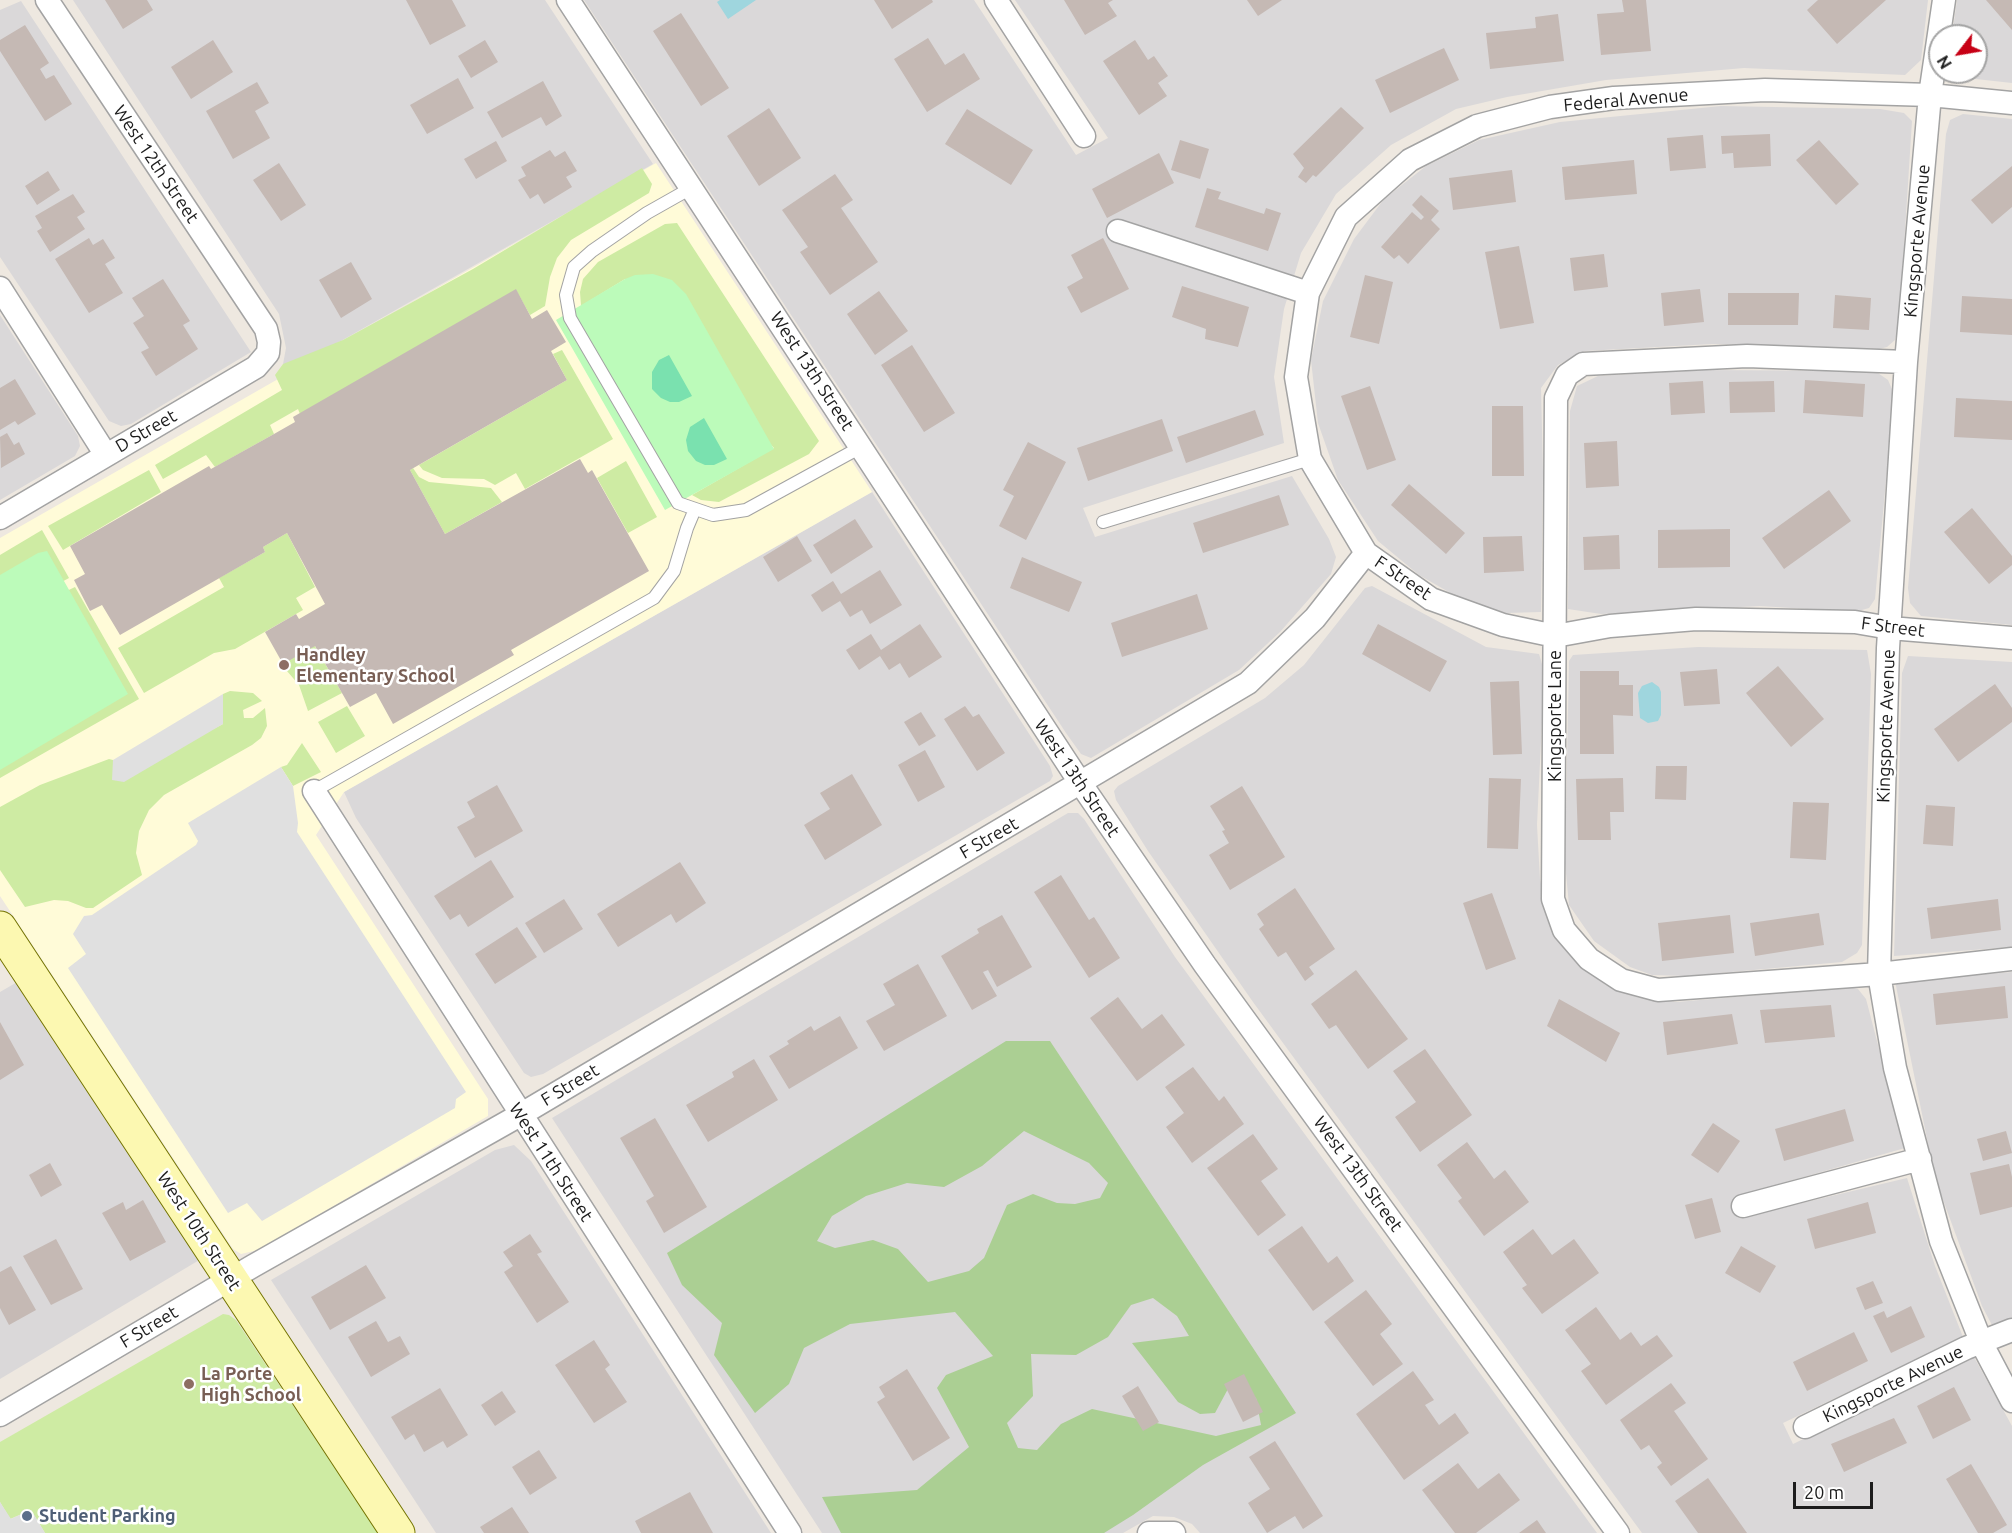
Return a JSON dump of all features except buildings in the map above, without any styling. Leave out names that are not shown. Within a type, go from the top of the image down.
[{"type":"street","name":"West 12th Street","points":[[47,0],[266,329]]},
{"type":"street","name":"West 13th Street","points":[[568,0],[693,187],[1081,784],[1205,965],[1618,1533]]},
{"type":"street","points":[[996,0],[1084,136]]},
{"type":"street","name":"Kingsporte Avenue","points":[[1944,0],[1930,95],[1906,362],[1890,628],[1879,974],[1895,1068],[1941,1241],[1982,1344],[2012,1401]]},
{"type":"street","name":"Federal Avenue","points":[[1366,553],[1310,459],[1296,377],[1308,293],[1346,217],[1410,160],[1477,126],[1550,107],[1614,98],[1766,90],[1930,95],[2012,103]]},
{"type":"street","points":[[1118,231],[1308,293]]},
{"type":"street","points":[[0,288],[106,455]]},
{"type":"street","name":"D Street","points":[[0,518],[256,367],[268,353],[269,342],[266,329]]},
{"type":"street","name":"Kingsporte Lane","points":[[1906,362],[1747,356],[1583,364],[1567,375],[1556,398],[1553,899],[1564,930],[1589,959],[1621,980],[1658,990],[1879,974],[2012,959]]},
{"type":"street","name":"F Street","points":[[0,1415],[231,1279],[520,1115],[1248,683],[1315,618],[1366,553],[1431,599],[1503,625],[1555,636],[1610,626],[1696,619],[1855,622],[1890,628],[2012,638]]},
{"type":"street","name":"West 11th Street","points":[[314,791],[790,1533]]},
{"type":"street","name":"West 10th Street","points":[[3,940],[231,1279],[398,1533]]},
{"type":"street","points":[[1743,1206],[1920,1160]]},
{"type":"street","name":"Kingsporte Avenue","points":[[1805,1427],[1966,1348],[1982,1344],[2012,1330]]},
{"type":"street","points":[[1149,1533],[1174,1533]]},
{"type":"lane","points":[[693,187],[647,213],[592,251],[574,267],[566,295],[570,318],[672,493],[678,502],[713,515],[746,510],[861,447]]},
{"type":"lane","points":[[1103,522],[1310,459]]},
{"type":"lane","points":[[314,791],[654,598],[674,571],[695,509]]},
{"type":"shaded area","points":[[73,0],[545,0],[653,164],[281,375],[286,348],[279,314]]},
{"type":"shaded area","points":[[584,0],[974,0],[1076,155],[1108,138],[1015,0],[1928,0],[1921,60],[1905,75],[1744,68],[1606,80],[1507,97],[1456,109],[1391,145],[1336,194],[1301,253],[1284,309],[1274,377],[1284,443],[1083,508],[1095,537],[1292,476],[1329,539],[1336,557],[1331,574],[1280,632],[1239,670],[1091,758],[1081,754],[1066,733]]},
{"type":"shaded area","points":[[1957,0],[2012,0],[2012,83],[1988,80],[1988,24],[1954,24]]},
{"type":"shaded area","points":[[21,1],[251,352],[131,424],[121,426],[109,421],[0,257],[0,10]]},
{"type":"shaded area","points":[[1721,106],[1880,109],[1904,113],[1912,121],[1899,325],[1895,340],[1887,347],[1879,349],[1712,344],[1585,351],[1558,365],[1541,388],[1543,472],[1541,612],[1506,613],[1468,603],[1419,575],[1378,541],[1338,480],[1318,423],[1311,360],[1323,301],[1354,239],[1384,199],[1426,166],[1479,140],[1560,122]]},
{"type":"shaded area","points":[[1963,114],[2012,119],[2012,625],[1921,616],[1910,603],[1908,588],[1946,134],[1950,120]]},
{"type":"shaded area","name":"Handley Elementary School","points":[[656,163],[872,492],[344,792],[316,835],[488,1099],[488,1116],[258,1250],[241,1254],[233,1249],[0,896],[0,538]]},
{"type":"shaded area","points":[[0,315],[78,436],[80,446],[75,456],[0,500]]},
{"type":"shaded area","points":[[1701,370],[1875,371],[1888,380],[1894,394],[1875,599],[1869,608],[1855,612],[1760,606],[1601,614],[1568,609],[1570,411],[1577,386],[1598,376]]},
{"type":"shaded area","points":[[872,492],[1050,766],[1053,776],[1050,781],[543,1074],[531,1077],[524,1073],[356,818],[344,792]]},
{"type":"shaded area","points":[[1372,586],[1486,647],[1539,654],[1542,664],[1543,700],[1537,825],[1540,879],[1545,903],[1560,939],[1581,966],[1606,985],[1637,997],[1677,1002],[1850,987],[1858,989],[1866,999],[1905,1148],[1734,1197],[1739,1218],[1907,1178],[1935,1266],[1963,1337],[1783,1423],[1793,1444],[1974,1357],[2012,1426],[2012,1533],[1642,1533],[1253,1002],[1148,851],[1116,800],[1114,791],[1118,786],[1265,698],[1304,665],[1365,588]]},
{"type":"shaded area","points":[[1698,647],[1867,650],[1871,674],[1862,945],[1857,953],[1842,962],[1687,976],[1652,975],[1630,967],[1594,941],[1569,905],[1565,863],[1569,661],[1573,655]]},
{"type":"shaded area","points":[[1908,656],[2012,662],[2012,947],[1894,956],[1902,673]]},
{"type":"shaded area","points":[[223,694],[223,724],[124,782],[112,780],[113,760]]},
{"type":"shaded area","points":[[281,767],[293,786],[297,832],[466,1092],[456,1099],[455,1108],[262,1221],[247,1203],[228,1213],[68,968],[86,954],[73,934],[84,916],[92,915],[196,845],[198,841],[188,823]]},
{"type":"shaded area","points":[[1068,813],[1078,813],[1084,819],[1175,957],[1597,1533],[1200,1533],[1192,1524],[1174,1517],[1153,1516],[1123,1533],[822,1533],[552,1118]]},
{"type":"shaded area","points":[[2012,972],[2012,1320],[1994,1329],[1982,1306],[1935,1178],[1895,981]]},
{"type":"shaded area","points":[[19,981],[201,1259],[0,1379],[0,992]]},
{"type":"shaded area","points":[[514,1145],[531,1161],[771,1533],[436,1533],[271,1280],[495,1150]]},
{"type":"shaded area","name":"Student Parking","points":[[0,1502],[11,1519],[31,1510],[45,1533],[0,1533]]},
{"type":"green space","points":[[642,168],[652,184],[649,193],[571,240],[557,258],[550,277],[545,306],[530,315],[516,290],[300,414],[298,409],[270,425],[274,434],[215,467],[206,455],[163,479],[155,465],[282,390],[275,375],[283,364],[343,340],[473,269]]},
{"type":"green space","points":[[677,223],[819,441],[809,454],[719,502],[701,500],[692,495],[774,448],[625,279],[581,306],[580,292],[583,279],[598,262],[665,224]]},
{"type":"green space","points":[[653,274],[672,280],[686,294],[774,449],[665,510],[556,320],[625,279],[635,275]]},
{"type":"green space","points":[[562,350],[613,439],[525,489],[516,473],[495,485],[484,479],[442,478],[423,470],[419,465],[567,380],[553,354]]},
{"type":"green space","points":[[669,355],[692,396],[679,402],[670,402],[661,398],[652,389],[652,372],[659,360]]},
{"type":"green space","points":[[704,418],[727,459],[714,465],[705,465],[696,461],[688,451],[686,440],[690,427]]},
{"type":"green space","points":[[626,461],[657,517],[628,533],[597,478]]},
{"type":"green space","points":[[413,468],[419,477],[429,482],[491,488],[502,502],[445,534],[410,470]]},
{"type":"green space","points":[[149,470],[161,492],[63,550],[48,526]]},
{"type":"green space","points":[[42,530],[69,578],[47,590],[0,583],[0,555]]},
{"type":"green space","points":[[287,533],[315,587],[296,598],[303,610],[235,649],[214,653],[144,693],[118,648],[224,587],[219,578],[265,552],[263,547]]},
{"type":"green space","points":[[47,551],[128,694],[0,770],[0,575],[38,553]]},
{"type":"green space","points":[[75,587],[139,699],[0,778],[0,750],[52,598]]},
{"type":"green space","points":[[313,643],[342,693],[308,711],[299,685],[281,664]]},
{"type":"green space","points":[[230,691],[253,693],[262,701],[243,710],[244,718],[253,718],[265,708],[267,726],[261,738],[252,745],[164,795],[149,810],[139,831],[136,853],[142,875],[93,908],[86,908],[68,901],[54,900],[25,907],[0,870],[0,807],[40,785],[109,759],[113,760],[113,780],[223,724],[223,694]]},
{"type":"green space","points":[[347,706],[365,736],[336,753],[318,722]]},
{"type":"green space","points":[[302,743],[321,772],[293,786],[281,767],[287,765]]},
{"type":"green space","points":[[1006,1041],[1050,1041],[1296,1413],[1203,1465],[1104,1533],[841,1533],[822,1497],[917,1490],[969,1447],[937,1388],[946,1375],[993,1356],[955,1312],[850,1324],[804,1348],[789,1384],[755,1413],[714,1355],[722,1323],[682,1285],[667,1253]],"holes":[[[1024,1131],[1089,1163],[1108,1183],[1100,1198],[1075,1204],[1057,1203],[1033,1194],[1007,1205],[984,1258],[969,1271],[928,1282],[898,1249],[873,1240],[835,1248],[817,1241],[832,1216],[866,1196],[907,1183],[944,1187],[982,1166]],[[1153,1298],[1177,1316],[1189,1336],[1132,1343],[1178,1402],[1200,1414],[1215,1413],[1229,1387],[1256,1398],[1261,1425],[1216,1436],[1092,1409],[1061,1424],[1037,1450],[1018,1448],[1007,1423],[1033,1396],[1031,1354],[1076,1355],[1108,1337],[1131,1305]]]},
{"type":"green space","name":"La Porte High School","points":[[223,1314],[236,1320],[378,1533],[45,1533],[31,1510],[10,1519],[0,1502],[0,1442]]},
{"type":"water","points":[[720,0],[756,0],[728,19],[717,2]]},
{"type":"water","points":[[1652,682],[1659,687],[1661,692],[1661,715],[1658,721],[1648,723],[1640,718],[1638,693],[1642,686]]},
{"type":"place","name":"Handley Elementary School","points":[[284,665]]},
{"type":"place","name":"La Porte High School","points":[[189,1384]]},
{"type":"place","name":"Student Parking","points":[[27,1516]]}]
